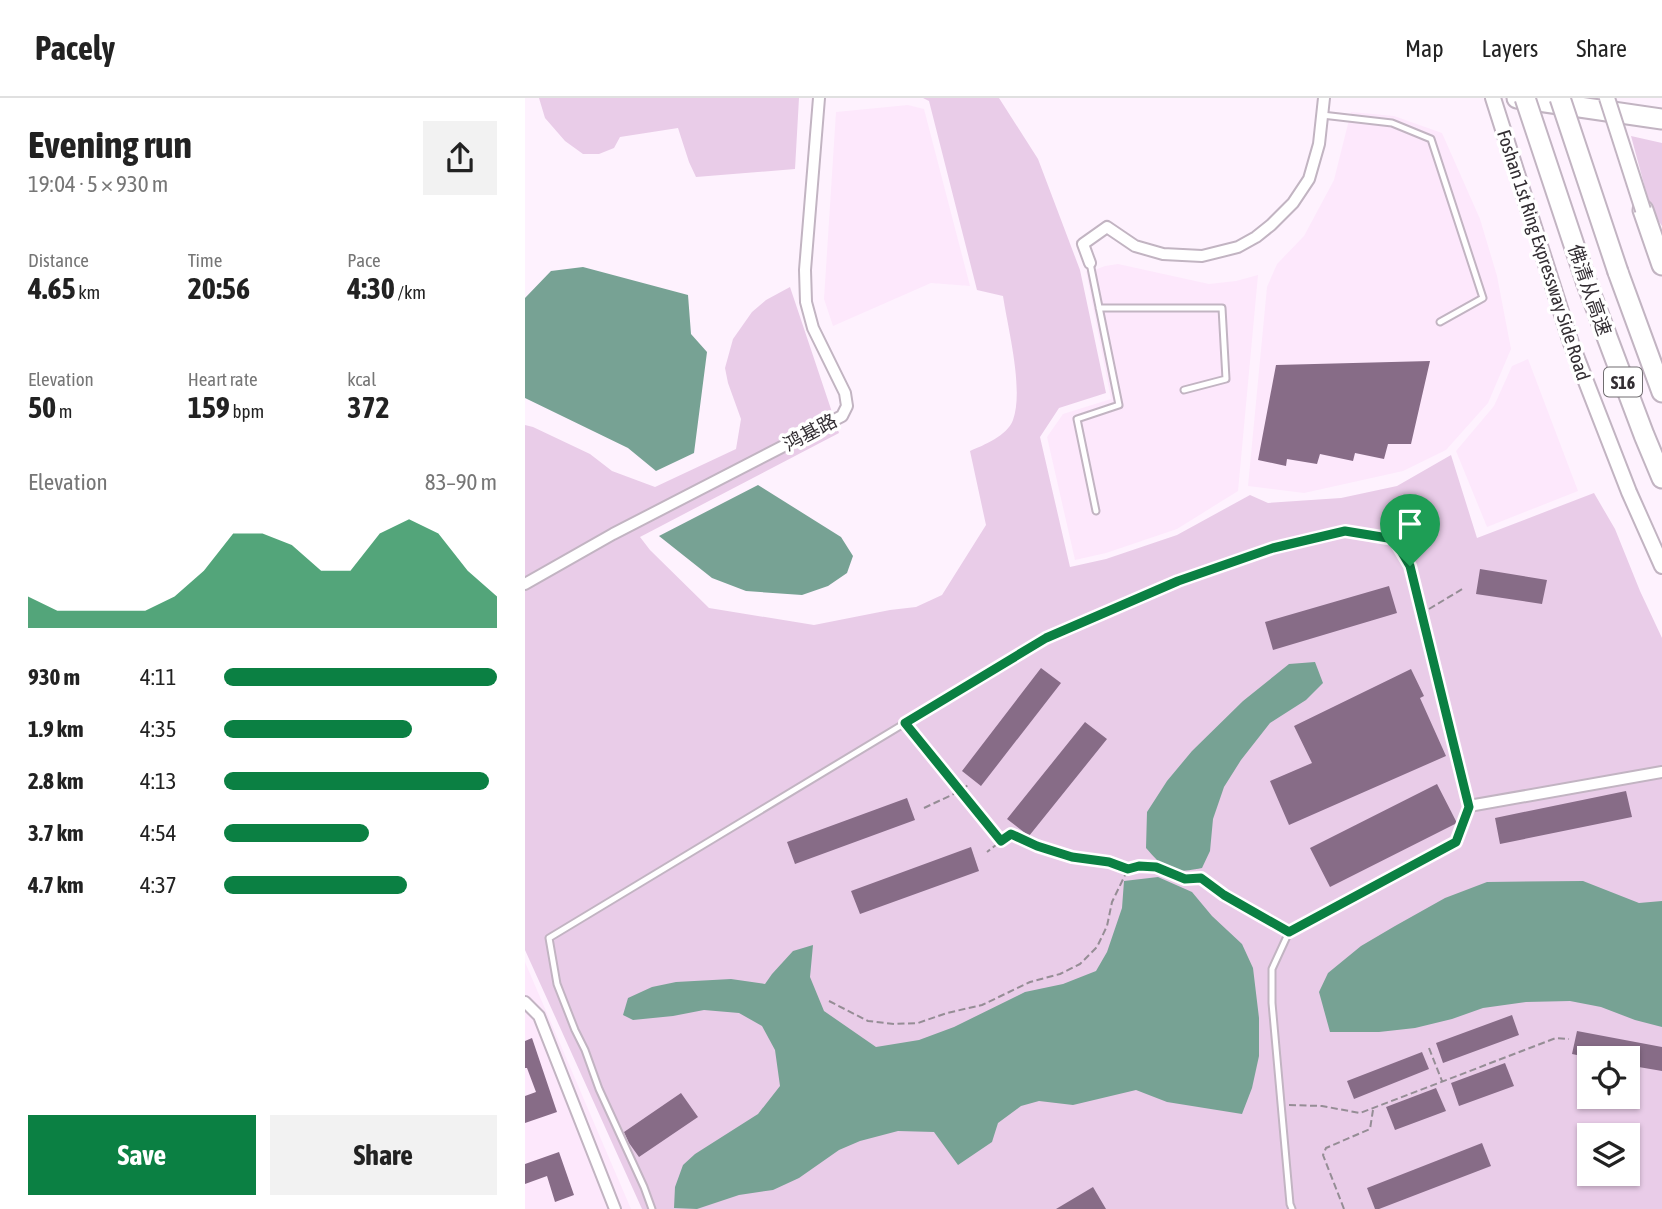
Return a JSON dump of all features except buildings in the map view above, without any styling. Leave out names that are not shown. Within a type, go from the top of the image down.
[{"type":"highway","points":[[1517,98],[1661,119]]},
{"type":"highway","name":"佛清从高速","points":[[1525,98],[1587,284],[1662,478]]},
{"type":"highway","name":"佛清从高速","points":[[1560,98],[1662,392]]},
{"type":"highway","points":[[1643,210],[1662,265]]},
{"type":"main road","name":"Foshan 1st Ring Expressway Side Road","points":[[1493,98],[1571,343],[1607,439],[1662,566]]},
{"type":"main road","points":[[1607,98],[1643,210],[1662,239]]},
{"type":"street","name":"鸿基路","points":[[525,584],[613,534],[842,416],[847,406],[845,393],[813,328],[807,302],[805,270],[820,98]]},
{"type":"street","points":[[1090,263],[1083,244],[1107,227],[1135,246],[1163,254],[1202,256],[1238,247],[1256,237],[1293,203],[1309,179],[1319,144],[1324,98]]},
{"type":"street","points":[[1469,807],[1662,772]]},
{"type":"street","points":[[525,1002],[539,1016],[615,1209]]},
{"type":"lane","points":[[1322,115],[1392,123],[1431,139],[1483,298],[1440,322]]},
{"type":"lane","points":[[1090,263],[1119,405],[1077,418],[1096,511]]},
{"type":"lane","points":[[1099,308],[1222,309],[1226,379],[1184,390]]},
{"type":"lane","points":[[652,1209],[599,1090],[557,984],[549,938],[1046,638],[1178,581],[1273,548],[1345,531],[1394,539],[1410,566],[1469,807],[1456,842],[1289,932],[1272,969],[1272,1003],[1292,1209]]},
{"type":"path","points":[[1422,613],[1464,588]]},
{"type":"path","points":[[905,723],[1001,841]]},
{"type":"path","points":[[925,808],[968,785]]},
{"type":"path","points":[[987,852],[1011,834],[1072,857],[1109,862],[1128,869],[1139,866],[1156,867],[1185,879],[1201,878],[1224,895],[1289,932]]},
{"type":"path","points":[[829,1001],[868,1021],[918,1023],[982,1005],[1030,982],[1060,974],[1080,964],[1097,947],[1107,926],[1112,902],[1128,869]]},
{"type":"path","points":[[1281,1105],[1322,1106],[1360,1113],[1556,1038],[1569,1039]]},
{"type":"path","points":[[1429,1048],[1443,1082]]},
{"type":"path","points":[[1344,1209],[1323,1155],[1326,1148],[1370,1129],[1373,1109]]},
{"type":"shaded area","points":[[539,98],[799,98],[795,169],[696,177],[678,128],[620,137],[614,148],[599,154],[583,154],[565,141],[545,118]]},
{"type":"shaded area","points":[[923,98],[999,98],[1038,159],[1080,270],[1106,393],[1059,408],[1040,437],[1070,567],[1106,559],[1177,535],[1250,495],[1268,503],[1341,498],[1397,486],[1451,455],[1477,538],[1594,493],[1615,529],[1662,638],[1662,1209],[642,1209],[525,950],[525,425],[590,454],[612,471],[655,487],[736,449],[741,419],[725,368],[733,339],[752,312],[766,300],[790,287],[839,433],[640,537],[709,608],[814,625],[916,607],[942,595],[986,525],[970,451],[1006,431],[1013,420],[1016,407],[1016,376],[1003,296],[977,290],[929,101]]},
{"type":"shaded area","points":[[908,105],[924,109],[970,286],[931,283],[833,326],[824,299],[836,112]]},
{"type":"shaded area","points":[[1351,112],[1394,116],[1442,133],[1480,219],[1497,276],[1511,349],[1488,403],[1446,450],[1403,471],[1304,493],[1248,486],[1267,287],[1277,264],[1304,236],[1334,180]]},
{"type":"shaded area","points":[[1631,136],[1662,143],[1662,226],[1651,210]]},
{"type":"shaded area","points":[[1118,264],[1209,284],[1258,275],[1238,491],[1177,529],[1106,553],[1075,560],[1047,437],[1063,414],[1111,399],[1086,271]]},
{"type":"shaded area","points":[[583,267],[688,295],[691,334],[707,352],[694,453],[656,471],[628,448],[525,398],[525,298],[551,271]]},
{"type":"shaded area","points":[[1528,359],[1578,491],[1487,527],[1456,451],[1494,406],[1512,366]]},
{"type":"shaded area","points":[[758,485],[841,537],[853,556],[847,573],[828,586],[802,595],[746,591],[712,578],[659,536]]},
{"type":"shaded area","points":[[1315,662],[1323,683],[1306,700],[1270,723],[1224,787],[1213,819],[1210,851],[1202,868],[1176,871],[1165,867],[1146,848],[1147,812],[1167,781],[1192,751],[1243,701],[1289,664]]},
{"type":"shaded area","points":[[1158,877],[1192,892],[1212,916],[1242,944],[1253,968],[1259,1018],[1259,1056],[1252,1088],[1242,1114],[1167,1102],[1136,1090],[1073,1105],[1039,1101],[1021,1106],[998,1123],[992,1142],[958,1165],[934,1132],[898,1131],[860,1141],[839,1150],[799,1178],[773,1190],[739,1195],[697,1209],[674,1208],[675,1187],[683,1165],[695,1154],[758,1114],[780,1086],[775,1050],[762,1026],[739,1013],[704,1010],[633,1020],[623,1015],[628,998],[652,987],[676,982],[731,979],[765,984],[793,951],[813,945],[810,977],[824,1011],[876,1047],[919,1040],[954,1027],[1025,992],[1063,984],[1096,971],[1107,952],[1122,908],[1124,881]]},
{"type":"shaded area","points":[[1583,881],[1639,903],[1662,901],[1662,1027],[1601,1007],[1570,1001],[1526,1002],[1483,1008],[1415,1028],[1379,1032],[1330,1032],[1319,992],[1328,973],[1361,946],[1445,898],[1487,882]]},
{"type":"shaded area","points":[[525,962],[631,1209],[525,1209]]},
{"type":"route","points":[[1345,531],[1394,539],[1410,566],[1469,807],[1456,842],[1289,932],[1224,895],[1201,878],[1185,879],[1156,867],[1139,866],[1128,869],[1109,862],[1072,857],[1011,834],[1001,841],[905,723],[1046,638],[1178,581],[1273,548],[1345,531]]}]
